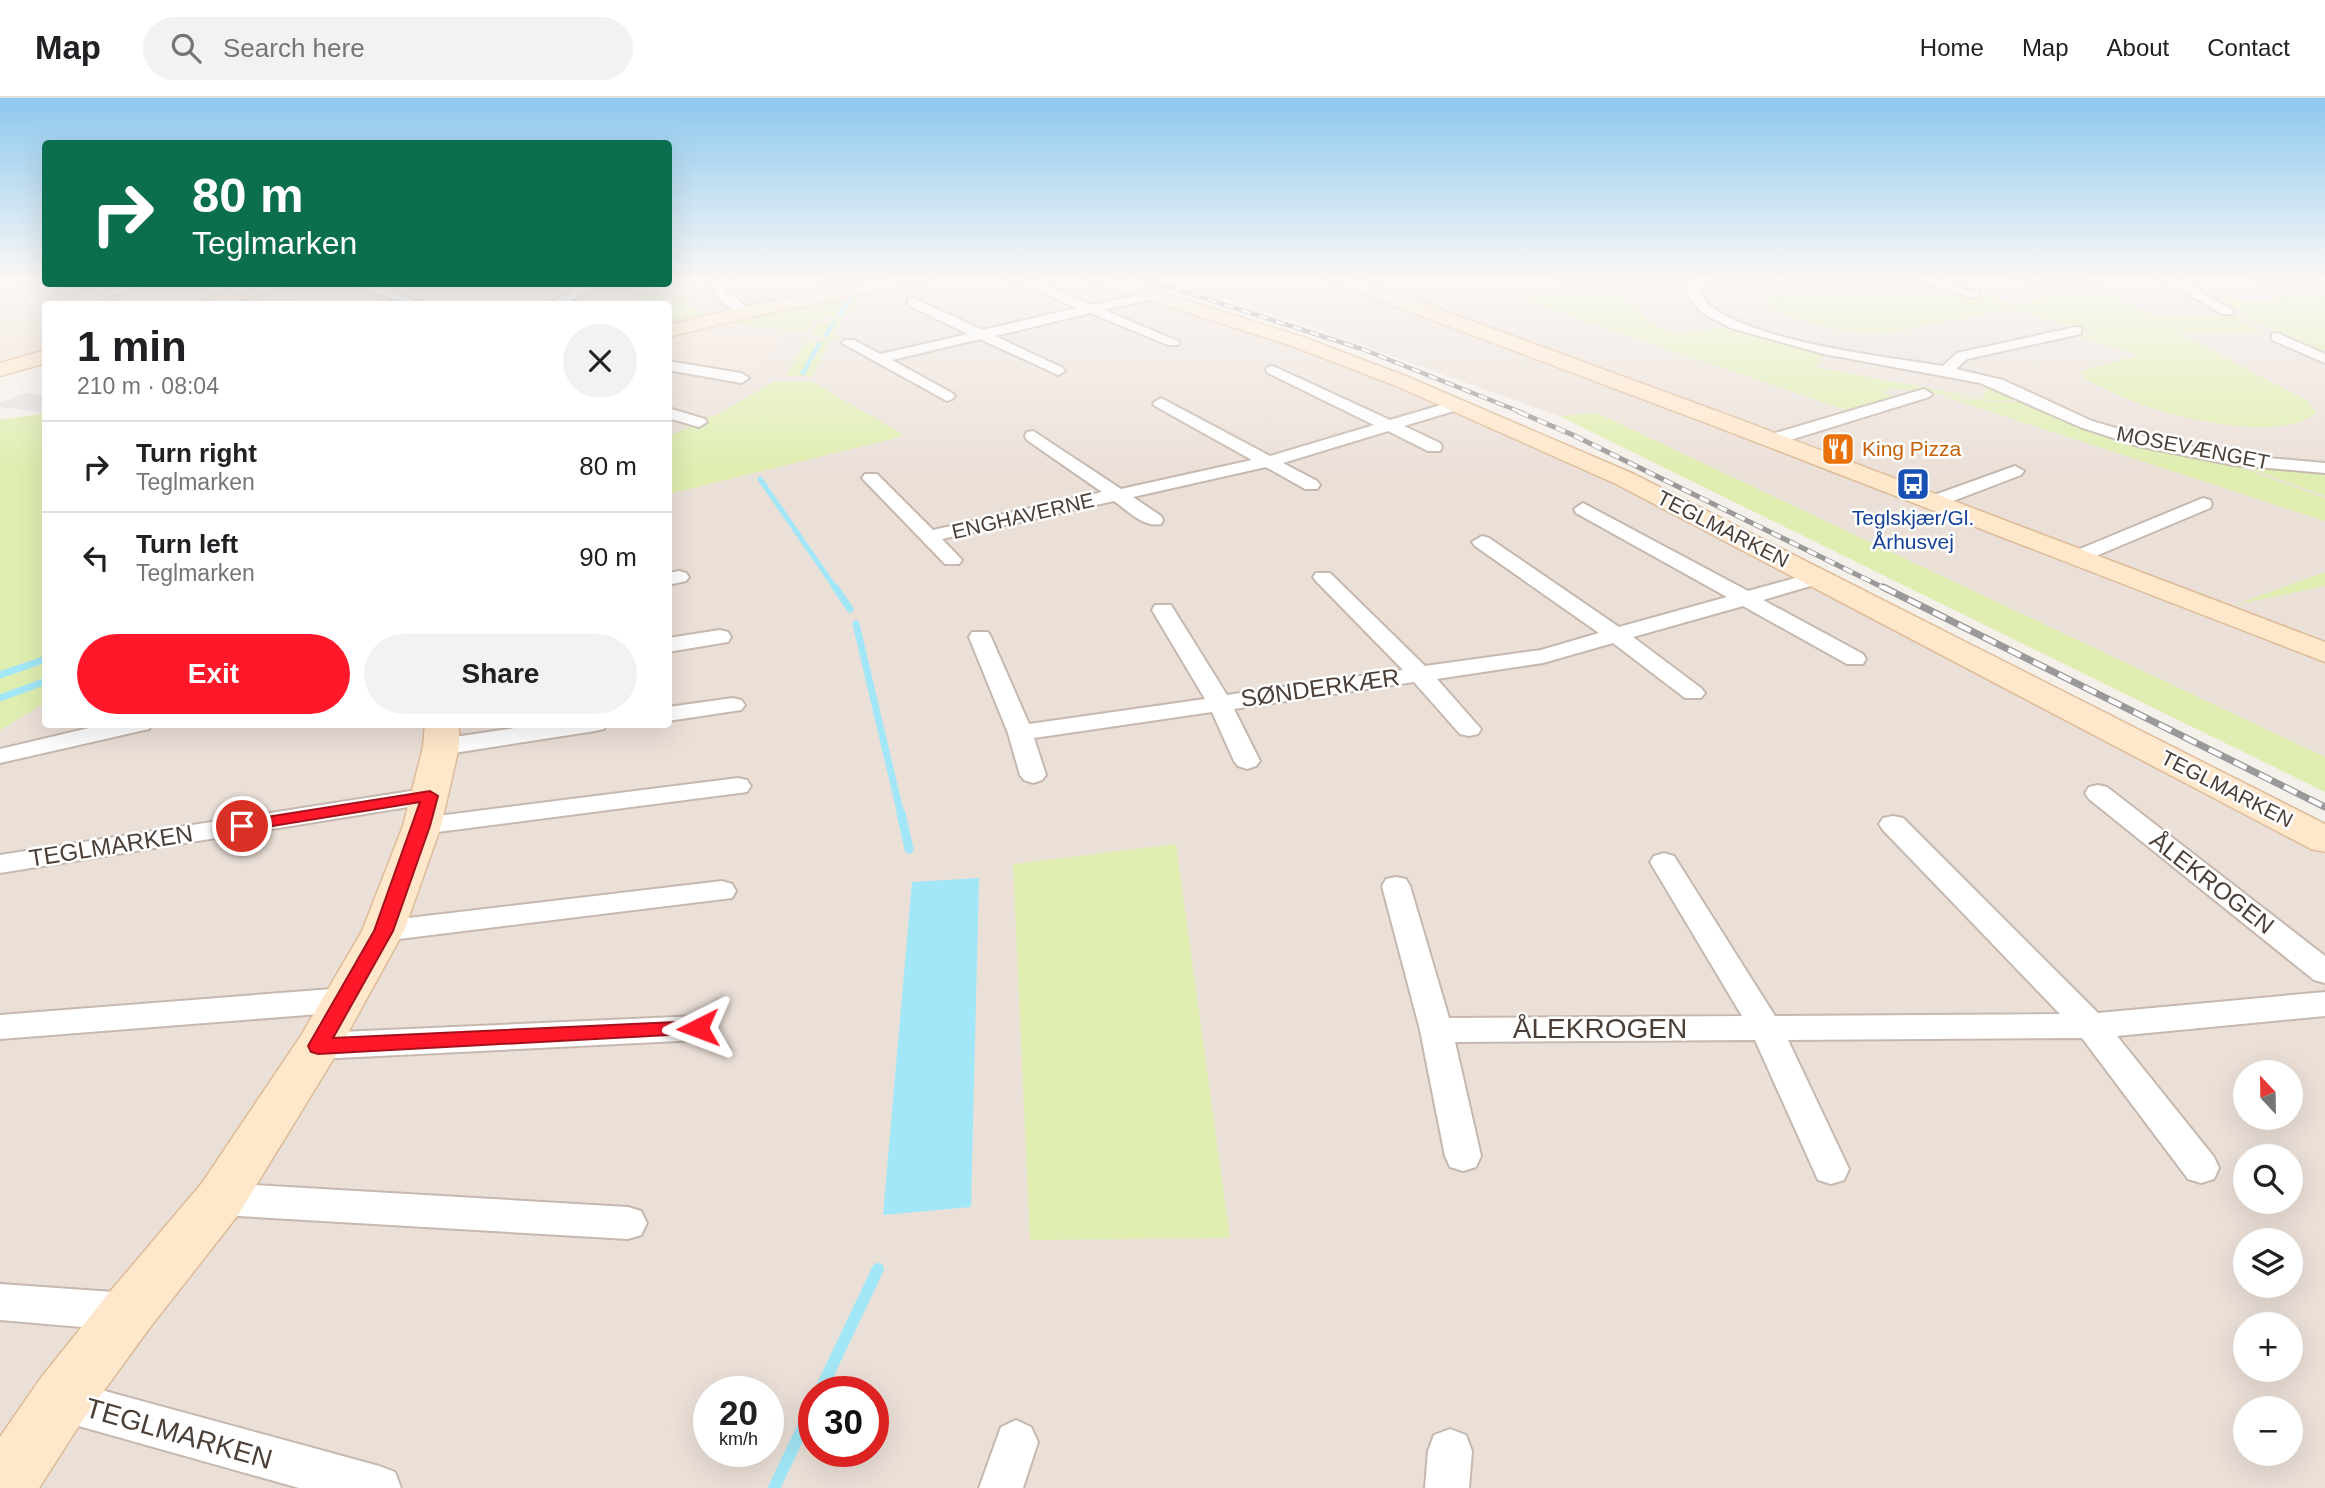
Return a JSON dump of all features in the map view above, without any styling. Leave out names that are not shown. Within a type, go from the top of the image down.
[{"type":"street","points":[[849,342],[947,396]]},
{"type":"street","points":[[878,359],[951,342]]},
{"type":"street","points":[[995,342],[1058,371]]},
{"type":"street","name":"TEGLMARKEN","points":[[1298,342],[1458,405],[1625,479],[2325,840]]},
{"type":"street","points":[[1509,342],[2325,653]]},
{"type":"street","name":"MOSEVÆNGET","points":[[1792,342],[1999,383],[2086,424],[2167,447],[2263,464],[2325,468]]},
{"type":"street","points":[[1947,371],[1952,362],[1962,356],[2026,342]]},
{"type":"street","points":[[2288,342],[2325,359]]},
{"type":"street","points":[[0,370],[42,357]]},
{"type":"street","points":[[672,366],[741,378]]},
{"type":"street","points":[[1273,370],[1434,447]]},
{"type":"street","points":[[1771,440],[1924,394]]},
{"type":"street","points":[[1161,404],[1311,485]]},
{"type":"street","name":"ENGHAVERNE","points":[[930,536],[1270,461],[1458,405]]},
{"type":"street","points":[[672,414],[699,422]]},
{"type":"street","name":"ENGHAVERNE","points":[[1033,436],[1154,520]]},
{"type":"street","points":[[1933,502],[2015,471]]},
{"type":"street","name":"ENGHAVERNE","points":[[871,478],[952,559]]},
{"type":"street","points":[[2077,557],[2203,504]]},
{"type":"street","points":[[1583,509],[1855,659]]},
{"type":"street","points":[[1482,542],[1616,635],[1692,694]]},
{"type":"street","name":"SØNDERKÆR","points":[[1323,577],[1420,674],[1469,729]]},
{"type":"street","name":"SØNDERKÆR","points":[[1020,733],[1543,656],[1817,578]]},
{"type":"street","name":"SØNDERKÆR","points":[[1163,610],[1219,702],[1247,761]]},
{"type":"street","points":[[672,644],[720,637]]},
{"type":"street","points":[[980,637],[1020,733],[1032,775]]},
{"type":"street","points":[[672,713],[733,705]]},
{"type":"street","points":[[2,756],[123,728]]},
{"type":"street","name":"TEGLMARKEN","points":[[2,1488],[61,1400],[220,1199],[345,1000],[383,931],[426,811],[441,736],[544,728]]},
{"type":"street","name":"TEGLMARKEN","points":[[0,864],[426,811],[738,786]]},
{"type":"street","name":"ÅLEKROGEN","points":[[2098,793],[2325,972]]},
{"type":"street","points":[[1893,824],[2091,1026],[2201,1168]]},
{"type":"street","points":[[1664,862],[1765,1027],[1831,1169]]},
{"type":"street","points":[[1396,886],[1436,1030],[1463,1156]]},
{"type":"street","points":[[383,931],[722,891]]},
{"type":"street","points":[[0,1027],[345,1000]]},
{"type":"street","name":"ÅLEKROGEN","points":[[1436,1030],[2091,1026],[2325,1004]]},
{"type":"street","points":[[318,1046],[698,1028]]},
{"type":"street","points":[[220,1199],[628,1223]]},
{"type":"street","points":[[0,1302],[128,1312]]},
{"type":"street","name":"TEGLMARKEN","points":[[61,1400],[379,1488]]},
{"type":"street","points":[[1001,1488],[1016,1443]]},
{"type":"shaded area","points":[[0,342],[42,342],[42,350],[0,363]]},
{"type":"shaded area","points":[[672,342],[1278,342],[1422,396],[1592,471],[2325,855],[2325,1488],[0,1488],[0,730],[42,705],[42,728],[672,728]]},
{"type":"shaded area","points":[[672,342],[777,342],[757,372],[672,358]]},
{"type":"shaded area","points":[[1353,342],[2300,342],[2315,350],[2325,349],[2325,757],[1597,413],[1559,416]]},
{"type":"shaded area","points":[[25,393],[42,396],[42,411],[0,407],[0,403]]},
{"type":"green space","points":[[806,342],[830,342],[812,376],[785,376]]},
{"type":"green space","points":[[1647,342],[1782,342],[1828,351],[1815,367],[1982,398],[1990,383],[2023,400],[1991,400],[1893,388],[1882,392],[1892,396],[1849,411]]},
{"type":"green space","points":[[2094,342],[2194,342],[2305,399],[2316,412],[2302,421],[2284,425],[2263,427],[2216,423],[2149,407],[2087,380],[2079,372],[2139,355]]},
{"type":"green space","points":[[2298,342],[2325,342],[2325,350],[2315,350]]},
{"type":"green space","points":[[811,381],[902,434],[900,437],[672,493],[672,435],[724,411],[773,382]]},
{"type":"green space","points":[[1939,395],[1985,401],[2024,402],[2217,459],[2325,498],[2325,521]]},
{"type":"green space","points":[[42,413],[42,705],[0,730],[0,420]]},
{"type":"green space","points":[[1597,413],[2325,757],[2325,792],[1559,416]]},
{"type":"green space","points":[[2226,460],[2325,470],[2325,496]]},
{"type":"green space","points":[[2325,572],[2325,586],[2235,605]]},
{"type":"green space","points":[[1176,844],[1230,1238],[1030,1240],[1013,864]]},
{"type":"water","points":[[979,878],[971,1207],[883,1215],[912,882]]},
{"type":"waterway","points":[[803,373],[819,344]]},
{"type":"waterway","points":[[760,479],[836,589]]},
{"type":"waterway","points":[[835,587],[850,609]]},
{"type":"waterway","points":[[856,624],[901,815]]},
{"type":"waterway","points":[[0,675],[42,660]]},
{"type":"waterway","points":[[0,698],[42,682]]},
{"type":"waterway","points":[[901,813],[909,849]]},
{"type":"waterway","points":[[827,1376],[878,1269]]},
{"type":"waterway","points":[[774,1488],[798,1438]]},
{"type":"railway","points":[[1340,342],[1523,413]]},
{"type":"railway","points":[[1519,412],[1573,435],[1886,589]]},
{"type":"railway","points":[[1883,587],[2325,807]]},
{"type":"place","name":"King Pizza","points":[[1838,449]]},
{"type":"place","name":"Teglskjær/Gl. Århusvej","points":[[1913,484]]},
{"type":"route","points":[[242,826],[430,796],[405,876],[383,931],[318,1046],[698,1028]]}]
